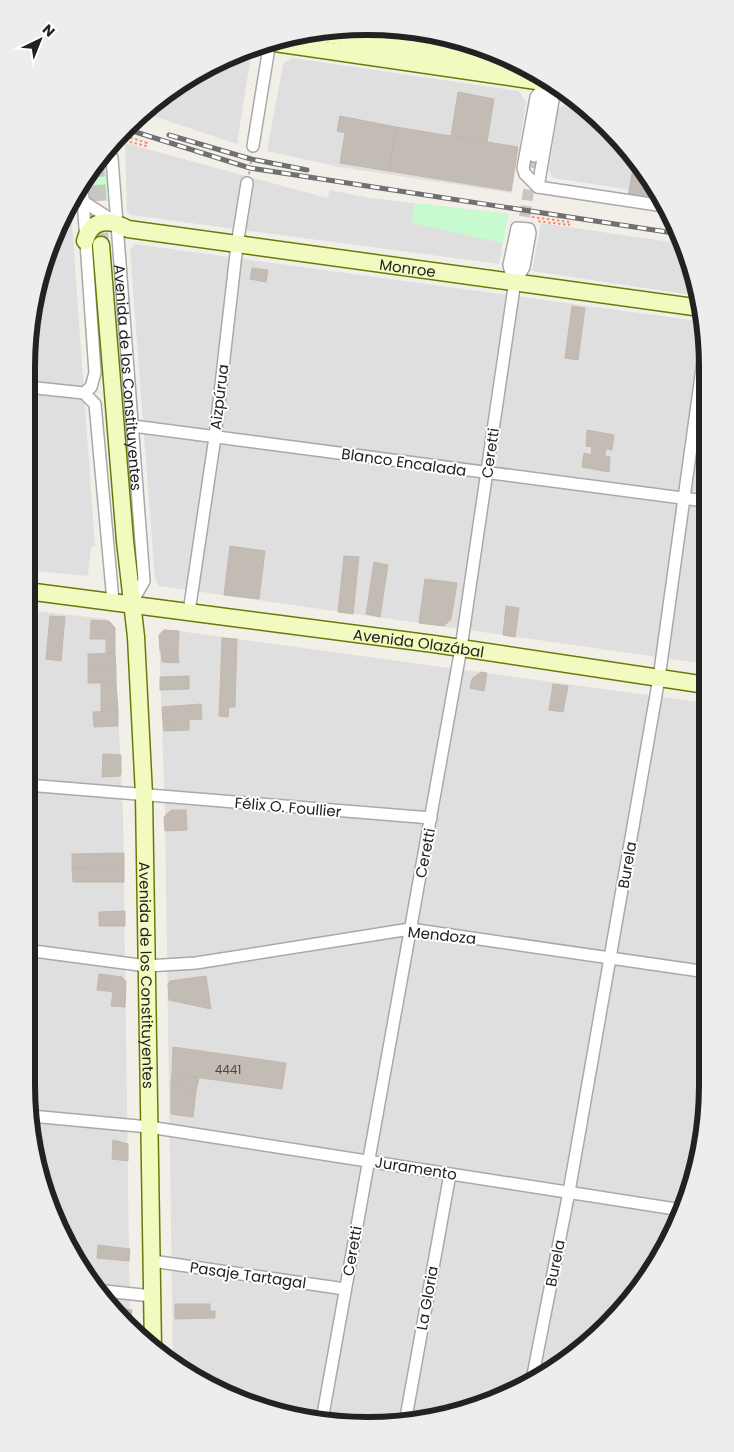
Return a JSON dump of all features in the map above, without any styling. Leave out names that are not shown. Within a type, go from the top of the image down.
[{"type":"main road","points":[[340,36],[498,62]]},
{"type":"main road","points":[[287,45],[535,80]]},
{"type":"main road","points":[[85,241],[87,231],[92,226],[100,222],[116,223]]},
{"type":"main road","name":"Monroe","points":[[116,223],[128,229],[237,245],[694,307]]},
{"type":"main road","name":"Avenida de los Constituyentes","points":[[101,245],[131,604],[136,637],[144,795],[153,1339]]},
{"type":"main road","name":"Avenida Olazábal","points":[[35,592],[461,648],[699,684]]},
{"type":"street","points":[[253,146],[268,50]]},
{"type":"street","points":[[544,87],[536,97],[523,168],[525,174],[538,187],[657,205]]},
{"type":"street","points":[[534,156],[547,88]]},
{"type":"street","points":[[538,187],[553,100],[550,91]]},
{"type":"street","name":"Avenida de los Constituyentes","points":[[111,156],[144,581],[131,604]]},
{"type":"street","name":"Aizpúrua","points":[[189,612],[215,437],[237,245],[248,183]]},
{"type":"street","points":[[80,199],[116,223]]},
{"type":"street","points":[[79,202],[85,241],[95,373],[91,388],[84,393]]},
{"type":"street","name":"Ceretti","points":[[323,1414],[461,648],[514,284],[524,267],[530,233],[526,231]]},
{"type":"street","points":[[35,388],[84,393],[90,397],[97,412],[113,601]]},
{"type":"street","name":"Burela","points":[[533,1373],[569,1192],[659,678],[699,390]]},
{"type":"street","name":"Blanco Encalada","points":[[133,426],[699,500]]},
{"type":"street","name":"Félix O. Foullier","points":[[35,786],[431,818]]},
{"type":"street","name":"Mendoza","points":[[35,951],[147,966],[196,963],[410,930],[699,971]]},
{"type":"street","name":"Juramento","points":[[37,1117],[149,1127],[675,1209]]},
{"type":"street","name":"La Gloria","points":[[406,1414],[450,1174]]},
{"type":"street","name":"Pasaje Tartagal","points":[[152,1261],[345,1290]]},
{"type":"street","points":[[107,1291],[152,1296]]},
{"type":"path","points":[[124,141],[146,146],[147,143],[128,137]]},
{"type":"path","points":[[248,183],[253,146]]},
{"type":"path","points":[[118,147],[118,152]]},
{"type":"path","points":[[526,231],[536,221],[569,225],[570,222],[530,217]]},
{"type":"shaded area","points":[[248,57],[250,61],[237,144],[150,115],[201,79]]},
{"type":"shaded area","points":[[292,58],[519,91],[526,102],[512,193],[340,167],[267,151],[283,64]]},
{"type":"shaded area","points":[[566,104],[570,105],[586,117],[617,148],[649,193],[553,178],[549,171],[558,109]]},
{"type":"shaded area","points":[[125,143],[327,198],[330,190],[370,198],[508,214],[499,264],[131,215],[127,211]]},
{"type":"shaded area","points":[[71,215],[95,546],[91,547],[88,576],[35,571],[35,367],[38,324],[46,281],[60,240]]},
{"type":"shaded area","points":[[541,223],[675,243],[691,295],[532,271]]},
{"type":"shaded area","points":[[134,244],[696,321],[699,367],[699,663],[159,586],[155,579],[130,251]]},
{"type":"shaded area","points":[[35,611],[107,619],[114,626],[123,815],[130,1318],[91,1269],[69,1232],[46,1171],[38,1128],[35,1085]]},
{"type":"shaded area","points":[[164,629],[699,702],[699,1085],[696,1128],[688,1171],[674,1212],[655,1251],[617,1304],[586,1335],[533,1373],[514,1383],[474,1399],[432,1411],[389,1416],[345,1416],[302,1411],[240,1392],[201,1373],[173,1354],[165,816],[159,634]]},
{"type":"green space","points":[[107,161],[110,203],[89,186]]},
{"type":"green space","points":[[414,203],[508,214],[503,243],[412,223]]},
{"type":"building","points":[[458,92],[494,99],[487,142],[451,136]]},
{"type":"building","points":[[340,116],[396,127],[389,171],[340,163],[345,133],[337,131]]},
{"type":"building","points":[[396,127],[518,147],[511,191],[389,171]]},
{"type":"building","points":[[633,169],[655,201],[628,197]]},
{"type":"building","points":[[252,268],[268,270],[266,282],[250,279]]},
{"type":"building","points":[[572,306],[585,308],[578,360],[565,358]]},
{"type":"building","points":[[587,430],[614,435],[612,450],[606,449],[605,456],[610,457],[609,472],[582,467],[584,453],[591,455],[592,447],[586,446]]},
{"type":"building","points":[[230,546],[265,551],[259,599],[224,595]]},
{"type":"building","points":[[344,556],[359,557],[353,614],[338,612]]},
{"type":"building","points":[[374,562],[388,565],[380,617],[366,614]]},
{"type":"building","points":[[425,579],[457,583],[451,619],[444,626],[419,623]]},
{"type":"building","points":[[506,606],[519,608],[515,637],[503,635]]},
{"type":"building","points":[[50,616],[65,617],[61,661],[46,659]]},
{"type":"building","points":[[91,620],[109,621],[115,628],[115,639],[90,639]]},
{"type":"building","points":[[164,630],[179,631],[178,651],[160,650],[159,635]]},
{"type":"building","points":[[222,638],[237,639],[235,707],[229,707],[228,717],[219,716]]},
{"type":"building","points":[[106,639],[115,639],[115,653],[106,654]]},
{"type":"building","points":[[161,650],[178,651],[179,663],[162,662]]},
{"type":"building","points":[[115,653],[116,668],[88,668],[88,654]]},
{"type":"building","points":[[88,668],[116,668],[116,683],[88,683]]},
{"type":"building","points":[[481,672],[487,673],[484,691],[470,688],[472,679]]},
{"type":"building","points":[[189,676],[189,689],[160,690],[160,677]]},
{"type":"building","points":[[101,683],[116,683],[118,711],[101,712]]},
{"type":"building","points":[[553,684],[568,686],[563,712],[549,710]]},
{"type":"building","points":[[201,704],[202,719],[163,721],[162,707]]},
{"type":"building","points":[[118,711],[118,726],[94,727],[93,712]]},
{"type":"building","points":[[189,720],[189,730],[164,731],[163,721]]},
{"type":"building","points":[[103,754],[121,755],[120,776],[102,777]]},
{"type":"building","points":[[171,810],[186,810],[187,830],[165,831],[164,817]]},
{"type":"building","points":[[124,853],[124,867],[72,868],[72,854]]},
{"type":"building","points":[[124,867],[124,882],[73,882],[72,868]]},
{"type":"building","points":[[125,911],[125,926],[99,926],[99,912]]},
{"type":"building","points":[[99,974],[107,975],[106,991],[97,990]]},
{"type":"building","points":[[107,975],[122,977],[126,982],[125,1007],[111,1006],[113,992],[106,991]]},
{"type":"building","points":[[206,976],[211,1009],[169,1000],[168,984],[170,981]]},
{"type":"building","points":[[173,1047],[286,1063],[282,1089],[172,1074]]},
{"type":"building","points":[[172,1074],[199,1078],[196,1091],[171,1083]]},
{"type":"building","points":[[171,1083],[196,1091],[193,1117],[171,1114]]},
{"type":"building","points":[[113,1140],[128,1144],[128,1161],[112,1159]]},
{"type":"building","points":[[98,1245],[130,1249],[129,1261],[97,1258]]},
{"type":"building","points":[[175,1304],[210,1304],[210,1311],[215,1311],[215,1318],[175,1319]]},
{"type":"building","points":[[121,1308],[132,1310],[131,1319]]},
{"type":"tunnel","points":[[522,233],[534,156]]},
{"type":"tunnel","points":[[97,175],[101,245]]},
{"type":"railway","points":[[133,131],[250,168],[671,233]]},
{"type":"railway","points":[[169,135],[251,159],[307,170]]}]
